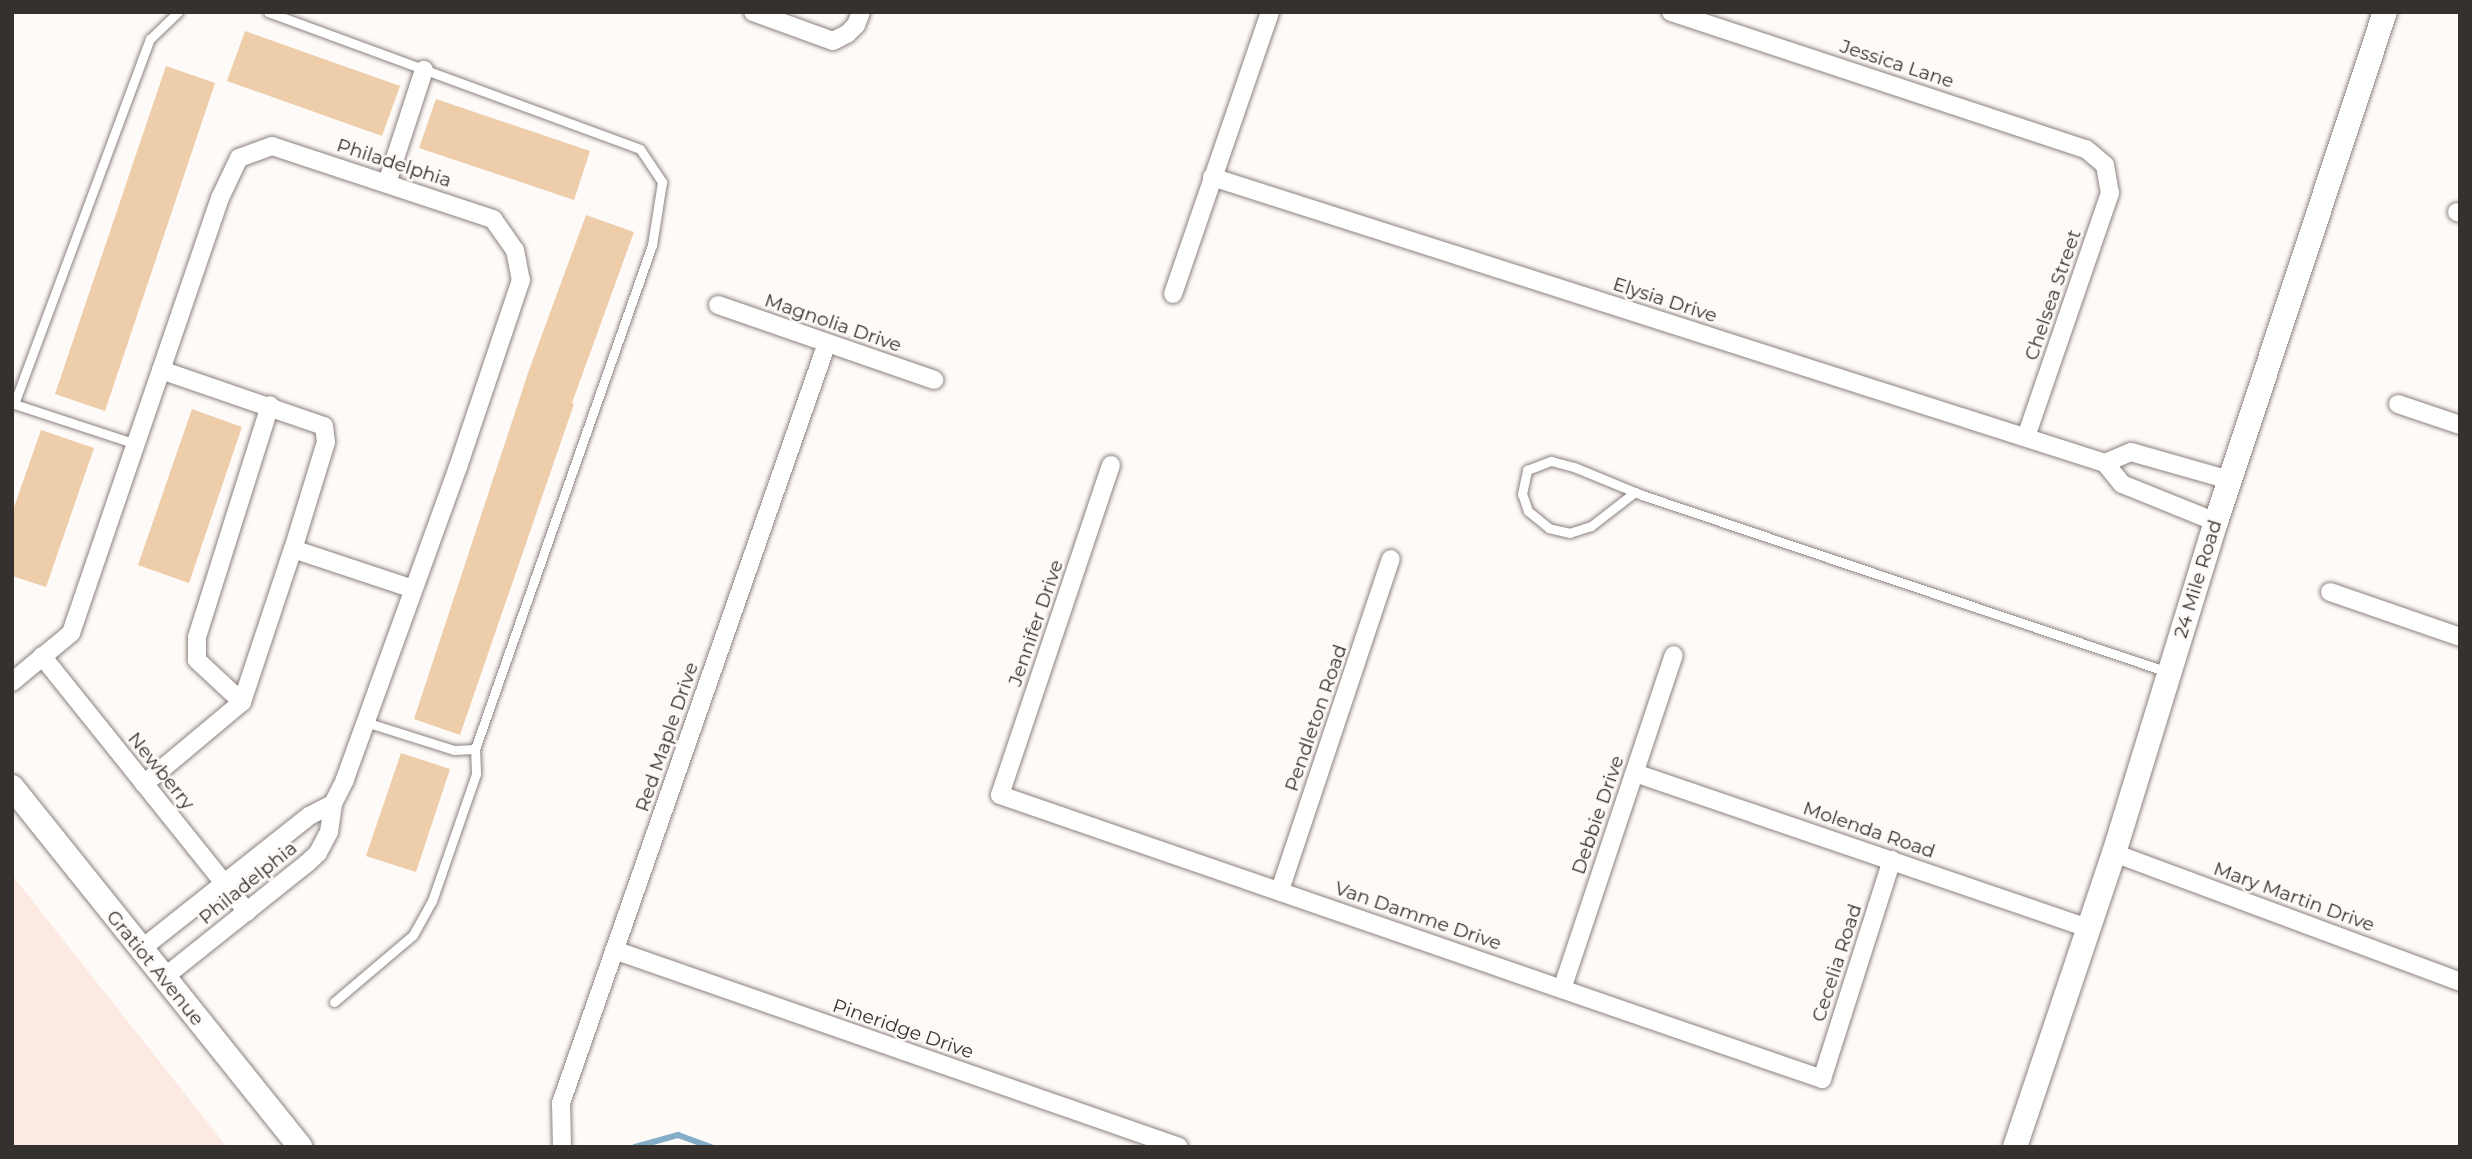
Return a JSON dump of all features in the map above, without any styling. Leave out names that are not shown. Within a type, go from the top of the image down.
[{"type":"street","points":[[753,12],[833,41],[847,34],[856,24],[860,12]]},
{"type":"street","points":[[1173,294],[1270,12]]},
{"type":"street","name":"Jessica Lane","points":[[1671,12],[2086,149],[2105,164]]},
{"type":"street","name":"24 Mile Road","points":[[2015,1147],[2114,853],[2216,522],[2385,12]]},
{"type":"street","points":[[387,183],[424,70]]},
{"type":"street","name":"Philadelphia","points":[[12,682],[71,634],[220,198],[239,158],[272,146],[493,219],[515,250],[521,280],[345,780],[333,804],[330,832],[318,853],[163,978]]},
{"type":"street","name":"Chelsea Street","points":[[2026,437],[2110,193],[2105,164]]},
{"type":"street","name":"Elysia Drive","points":[[1212,177],[2105,463],[2122,484],[2216,522]]},
{"type":"street","name":"Magnolia Drive","points":[[718,305],[934,380]]},
{"type":"street","name":"Red Maple Drive","points":[[562,1147],[561,1103],[827,343]]},
{"type":"street","points":[[144,783],[242,702],[326,442],[324,426],[270,405],[161,370]]},
{"type":"street","points":[[2398,404],[2460,425]]},
{"type":"street","points":[[242,702],[197,660],[197,637],[270,405]]},
{"type":"street","points":[[2105,463],[2131,452],[2230,480]]},
{"type":"street","name":"Jennifer Drive","points":[[1000,795],[1111,465]]},
{"type":"street","points":[[293,549],[413,589]]},
{"type":"street","name":"Pendleton Road","points":[[1280,890],[1391,559]]},
{"type":"street","points":[[2330,592],[2460,637]]},
{"type":"street","name":"Debbie Drive","points":[[1562,989],[1674,654]]},
{"type":"street","name":"Newberry","points":[[42,656],[247,912]]},
{"type":"street","name":"Molenda Road","points":[[1635,773],[2089,928]]},
{"type":"street","name":"Gratiot Avenue","points":[[12,787],[300,1147]]},
{"type":"street","name":"Van Damme Drive","points":[[1000,795],[1822,1079]]},
{"type":"street","name":"Philadelphia","points":[[140,950],[309,816],[333,804]]},
{"type":"street","name":"Mary Martin Drive","points":[[2114,853],[2460,982]]},
{"type":"street","name":"Cecelia Road","points":[[1822,1079],[1892,860]]},
{"type":"street","name":"Pineridge Drive","points":[[614,950],[1179,1147]]},
{"type":"lane","points":[[136,444],[14,404],[150,39],[178,12]]},
{"type":"lane","points":[[268,12],[640,149],[662,182],[652,246],[475,749],[476,774],[432,901],[413,936],[334,1002]]},
{"type":"lane","points":[[1635,492],[1591,526],[1570,533],[1549,528],[1528,511],[1522,494],[1527,470],[1551,461],[1635,492],[2170,672]]},
{"type":"lane","points":[[365,722],[454,750],[475,749]]},
{"type":"shaded area","points":[[12,875],[227,1147],[12,1147]]},
{"type":"building","points":[[245,31],[400,86],[382,136],[227,81]]},
{"type":"building","points":[[166,66],[215,83],[105,411],[55,394]]},
{"type":"building","points":[[436,99],[590,151],[574,200],[419,148]]},
{"type":"building","points":[[586,215],[634,232],[572,403],[574,404],[460,735],[414,719],[529,370]]},
{"type":"building","points":[[192,409],[242,427],[189,583],[138,565]]},
{"type":"building","points":[[41,430],[94,448],[46,587],[12,576],[12,513]]},
{"type":"building","points":[[401,753],[450,769],[416,872],[366,856]]},
{"type":"waterway","points":[[635,1147],[678,1135],[711,1147]]}]
